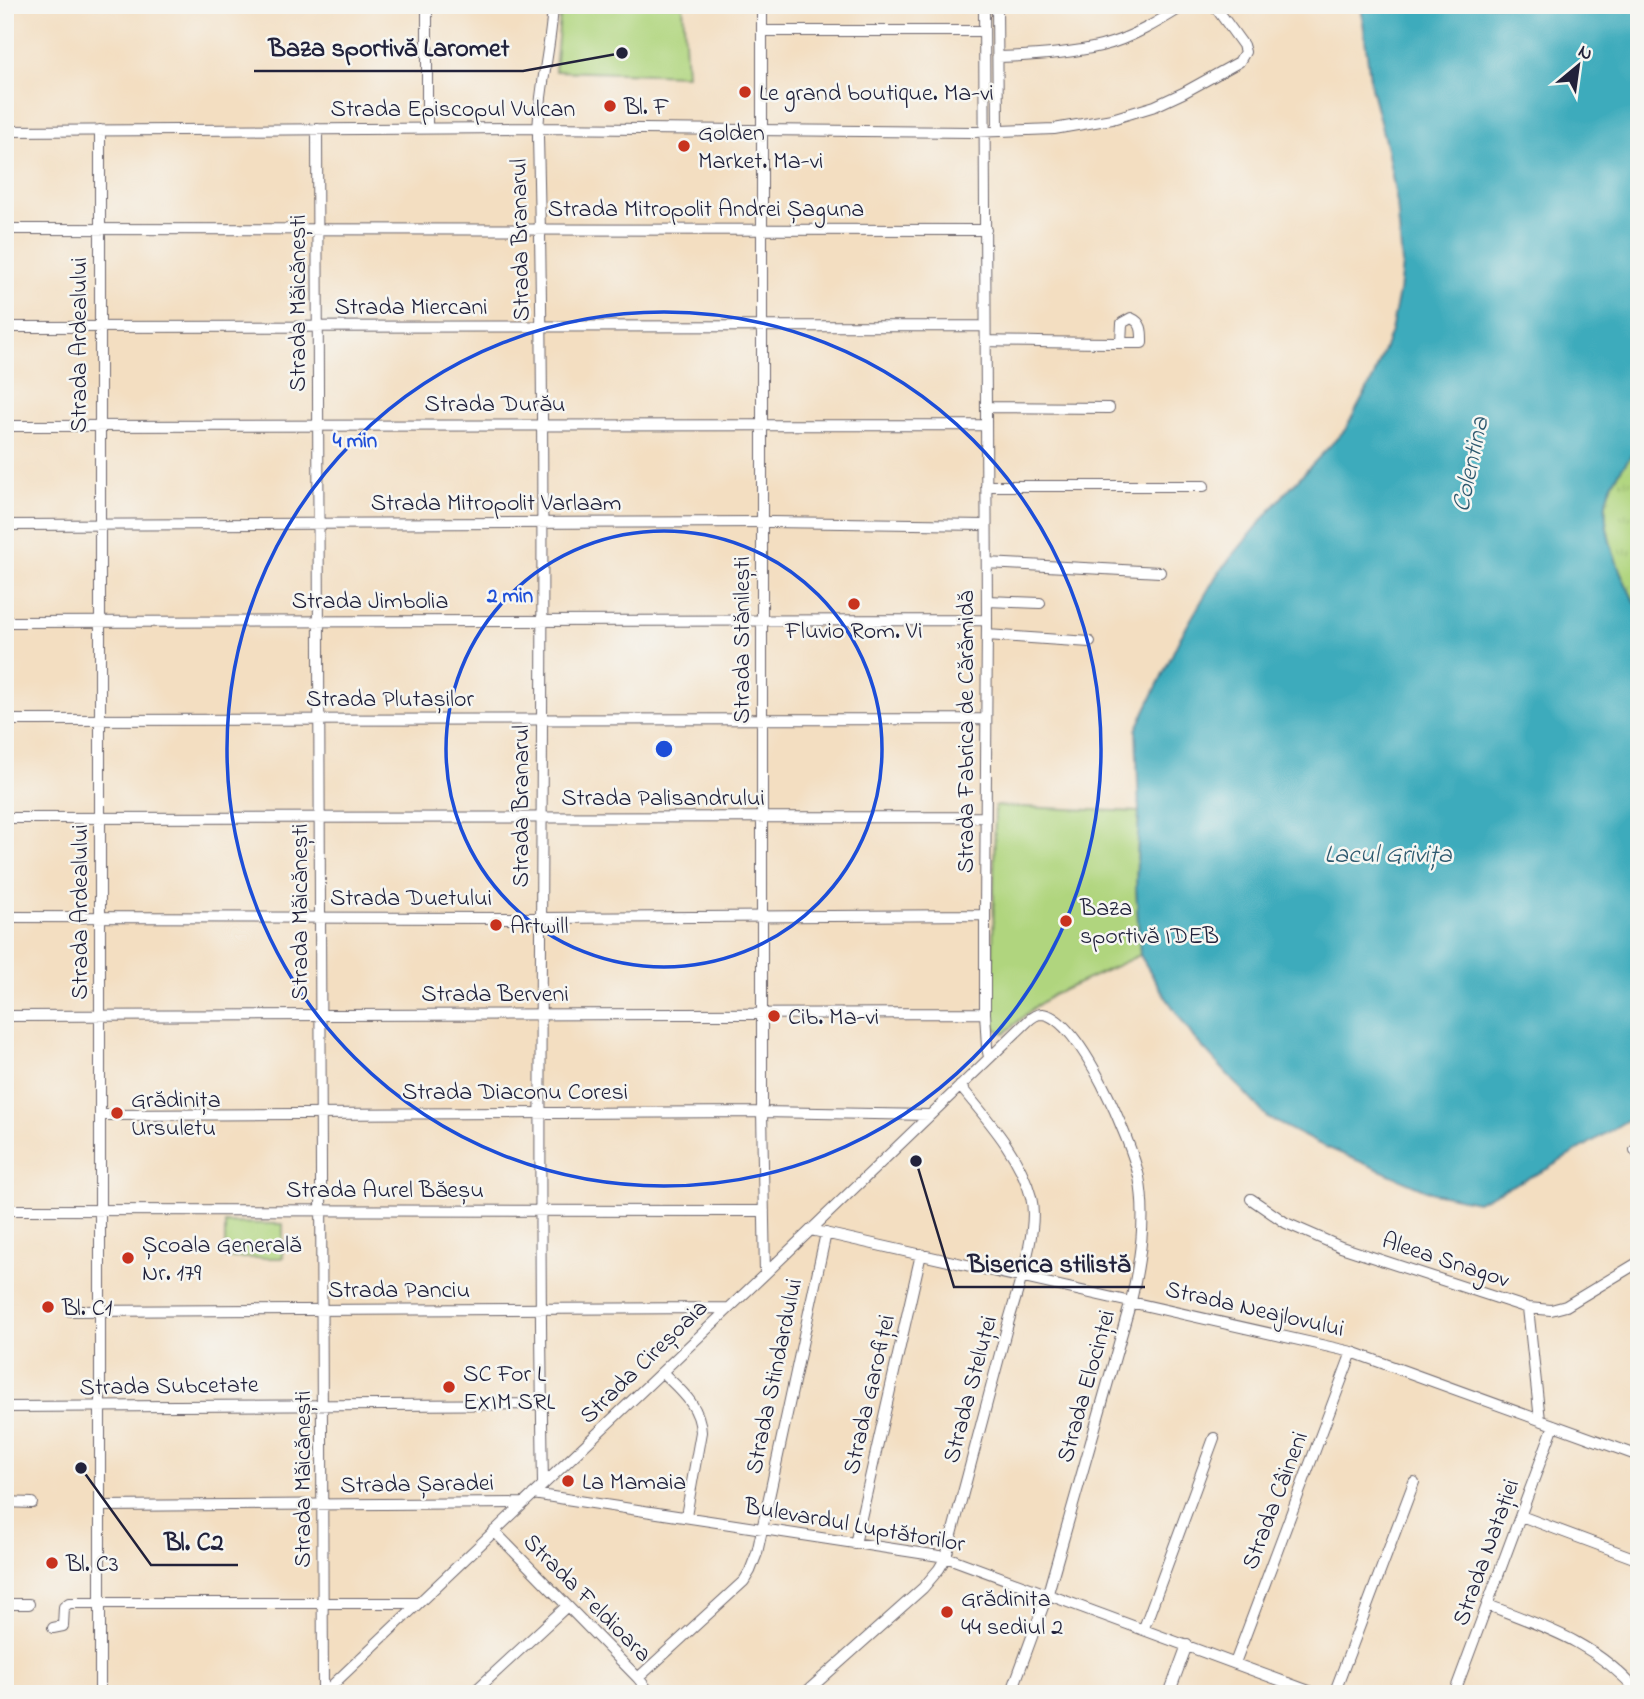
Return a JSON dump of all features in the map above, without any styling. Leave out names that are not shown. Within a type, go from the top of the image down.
[{"type":"street","points":[[427,5],[427,129]]},
{"type":"street","name":"Strada Branarul","points":[[543,1484],[542,327],[538,128],[552,35],[553,5]]},
{"type":"street","name":"Strada Stănilești","points":[[762,5],[762,1112],[765,1274]]},
{"type":"street","name":"Strada Fabrica de Cărămidă","points":[[984,5],[986,425],[990,486],[986,525],[985,1013],[986,1048],[989,1057]]},
{"type":"street","points":[[997,5],[998,131]]},
{"type":"street","points":[[998,57],[1052,54],[1102,46],[1132,34],[1185,5]]},
{"type":"street","name":"Strada Episcopul Vulcan","points":[[5,131],[1054,129],[1086,125],[1155,106],[1239,62],[1245,52],[1244,45],[1214,5]]},
{"type":"street","points":[[762,30],[984,31]]},
{"type":"street","name":"Strada Ardealului","points":[[100,130],[100,1694]]},
{"type":"street","name":"Strada Măicănești","points":[[317,130],[323,1694]]},
{"type":"street","name":"Strada Mitropolit Andrei Șaguna","points":[[5,229],[986,230]]},
{"type":"street","name":"Strada Miercani","points":[[5,327],[985,326]]},
{"type":"street","points":[[985,341],[1121,343]]},
{"type":"street","points":[[986,407],[1110,408]]},
{"type":"street","name":"Strada Durău","points":[[5,426],[986,425]]},
{"type":"street","points":[[990,486],[1204,486]]},
{"type":"street","name":"Strada Mitropolit Varlaam","points":[[5,525],[762,522],[986,525]]},
{"type":"street","points":[[987,563],[1160,572]]},
{"type":"street","points":[[987,601],[1040,603]]},
{"type":"street","name":"Strada Jimbolia","points":[[5,622],[987,620]]},
{"type":"street","points":[[987,635],[1090,642]]},
{"type":"street","name":"Strada Plutașilor","points":[[5,720],[986,719]]},
{"type":"street","name":"Strada Palisandrului","points":[[5,818],[985,817]]},
{"type":"street","name":"Strada Duetului","points":[[5,917],[985,915]]},
{"type":"street","name":"Strada Berveni","points":[[5,1016],[985,1013]]},
{"type":"street","name":"Strada Elocinței","points":[[989,1057],[1034,1015],[1046,1015],[1060,1024],[1074,1039],[1101,1083],[1122,1125],[1139,1178],[1142,1229],[1131,1301],[1048,1593],[1011,1694]]},
{"type":"street","name":"Strada Cireșoaia","points":[[323,1694],[989,1057]]},
{"type":"street","name":"Strada Steluței","points":[[946,1557],[1021,1277],[1033,1221],[1031,1196],[1024,1177],[1009,1150],[960,1086]]},
{"type":"street","name":"Strada Diaconu Coresi","points":[[101,1115],[762,1112],[930,1115]]},
{"type":"street","name":"Aleea Snagov","points":[[1251,1199],[1286,1223],[1340,1247],[1528,1308],[1540,1420]]},
{"type":"street","name":"Strada Aurel Băeșu","points":[[5,1210],[764,1211]]},
{"type":"street","name":"Strada Neajlovului","points":[[811,1230],[1352,1352],[1639,1456]]},
{"type":"street","name":"Strada Stindardului","points":[[638,1678],[744,1581],[754,1562],[826,1233]]},
{"type":"street","name":"Strada Garofiței","points":[[855,1544],[921,1254]]},
{"type":"street","points":[[1528,1308],[1551,1310],[1566,1306],[1639,1262]]},
{"type":"street","name":"Strada Panciu","points":[[70,1311],[729,1308]]},
{"type":"street","name":"Strada Câineni","points":[[1235,1663],[1352,1352]]},
{"type":"street","points":[[662,1372],[696,1408],[701,1421],[686,1517]]},
{"type":"street","name":"Strada Subcetate","points":[[5,1407],[542,1404]]},
{"type":"street","name":"Strada Natației","points":[[1454,1694],[1554,1425]]},
{"type":"street","points":[[1144,1628],[1214,1438]]},
{"type":"street","points":[[1334,1694],[1414,1482]]},
{"type":"street","name":"Bulevardul Luptătorilor","points":[[533,1494],[946,1557],[1317,1694]]},
{"type":"street","points":[[5,1502],[32,1503]]},
{"type":"street","name":"Strada Șaradei","points":[[100,1506],[524,1503]]},
{"type":"street","points":[[1521,1516],[1639,1560]]},
{"type":"street","name":"Strada Feldioara","points":[[494,1531],[651,1694]]},
{"type":"street","points":[[804,1694],[923,1588],[946,1557]]},
{"type":"street","points":[[53,1628],[63,1626],[66,1604],[418,1603]]},
{"type":"street","points":[[5,1604],[29,1604]]},
{"type":"street","points":[[1488,1605],[1558,1633],[1594,1651],[1609,1662],[1639,1693]]},
{"type":"street","points":[[472,1694],[567,1606]]},
{"type":"street","points":[[1169,1694],[1187,1645]]},
{"type":"street","points":[[1284,1694],[1288,1683]]},
{"type":"green space","points":[[561,5],[683,5],[687,75],[555,71]]},
{"type":"green space","points":[[1639,445],[1639,610],[1613,552],[1606,519],[1606,504],[1615,479]]},
{"type":"green space","name":"Baza sportivă IDEB","points":[[995,806],[1139,812],[1136,887],[1140,955],[1053,995],[1005,1033],[997,1030],[992,1022]]},
{"type":"green space","points":[[225,1223],[283,1224],[283,1258],[225,1258]]},
{"type":"water","name":"Lacul Grivița","points":[[1361,5],[1639,5],[1639,445],[1622,467],[1609,491],[1606,519],[1613,552],[1639,610],[1639,1113],[1547,1169],[1477,1202],[1433,1193],[1317,1143],[1268,1118],[1194,1038],[1140,955],[1136,887],[1139,811],[1136,730],[1180,638],[1218,573],[1287,491],[1345,430],[1373,379],[1391,331],[1402,264],[1397,203],[1371,87]]},
{"type":"place","name":"Baza sportivă Laromet","points":[[622,53]]},
{"type":"place","name":"Le grand boutique. Ma-vi","points":[[745,92]]},
{"type":"place","name":"Bl. F","points":[[610,106]]},
{"type":"place","name":"Golden Market. Ma-vi","points":[[684,146]]},
{"type":"place","name":"Fluvio Rom. Vi","points":[[854,604]]},
{"type":"place","name":"Baza sportivă IDEB","points":[[1066,921]]},
{"type":"place","name":"Artwill","points":[[496,925]]},
{"type":"place","name":"Cib. Ma-vi","points":[[774,1016]]},
{"type":"place","name":"Grădinița Ursuletu","points":[[117,1113]]},
{"type":"place","name":"Biserica stilistă","points":[[916,1161]]},
{"type":"place","name":"Școala Generală Nr. 179","points":[[128,1258]]},
{"type":"place","name":"Bl. C1","points":[[48,1307]]},
{"type":"place","name":"SC For L EXIM SRL","points":[[449,1387]]},
{"type":"place","name":"Bl. C2","points":[[81,1468]]},
{"type":"place","name":"La Mamaia","points":[[568,1481]]},
{"type":"place","name":"Bl. C3","points":[[52,1563]]},
{"type":"place","name":"Grădinița 44 sediul 2","points":[[947,1612]]},
{"type":"water label","name":"Colentina","points":[[1469,464]]}]
